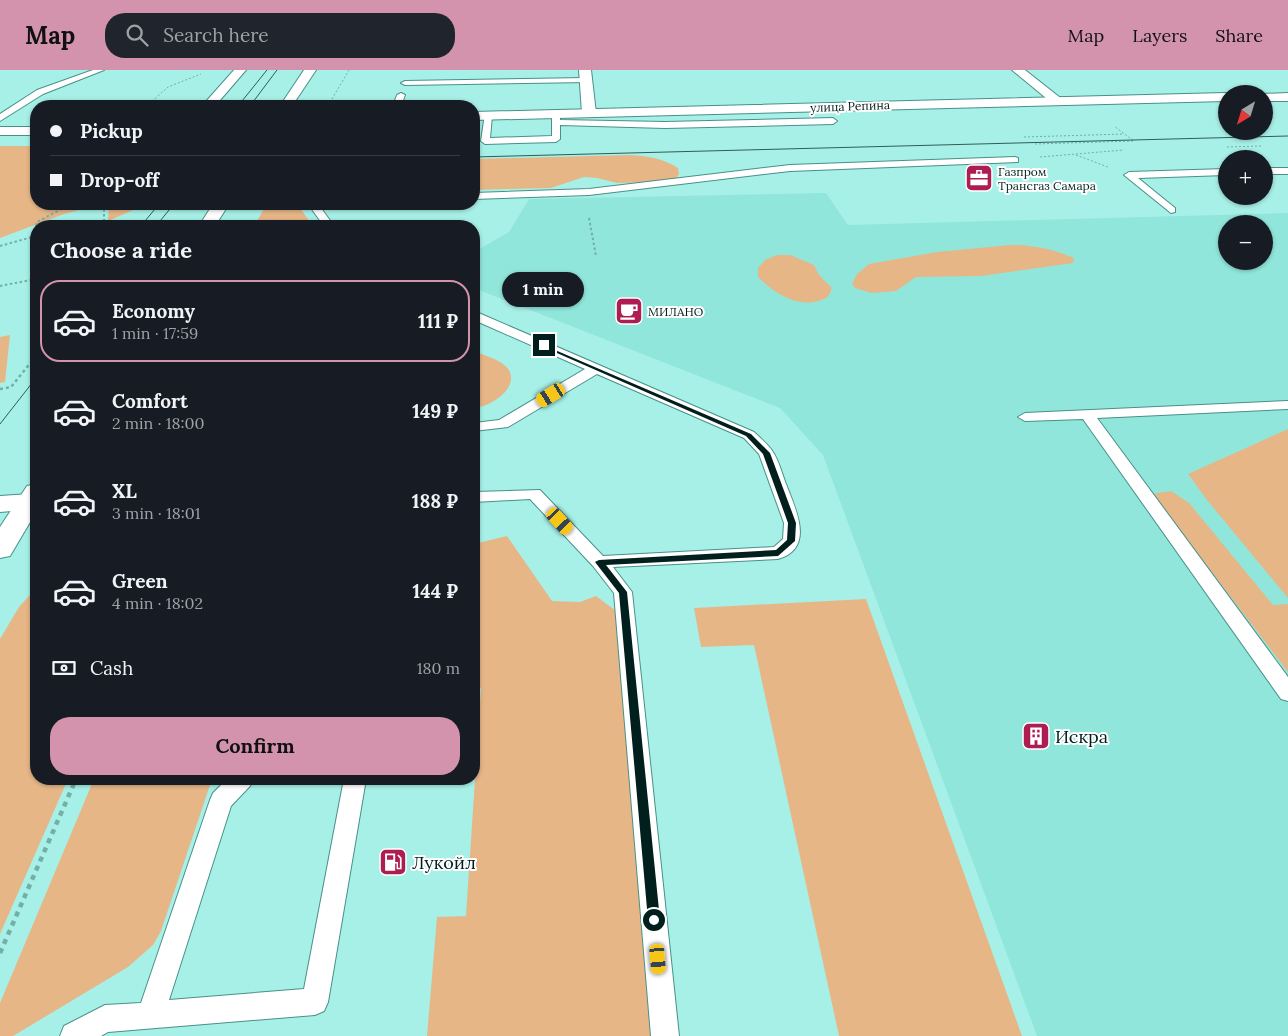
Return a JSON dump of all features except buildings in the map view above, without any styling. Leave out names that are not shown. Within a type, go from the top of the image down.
[{"type":"street","points":[[213,100],[240,70]]},
{"type":"street","points":[[290,100],[310,70]]},
{"type":"street","points":[[1018,70],[1057,100]]},
{"type":"street","points":[[586,75],[589,113]]},
{"type":"street","name":"улица Репина","points":[[480,116],[556,118],[589,113],[1218,97]]},
{"type":"street","points":[[1273,97],[1288,97]]},
{"type":"street","points":[[0,131],[30,131]]},
{"type":"street","points":[[0,504],[30,498]]},
{"type":"street","points":[[0,549],[30,502]]},
{"type":"lane","points":[[0,118],[40,92],[100,70]]},
{"type":"lane","points":[[505,81],[506,70]]},
{"type":"lane","points":[[399,100],[404,86],[586,75]]},
{"type":"lane","points":[[488,116],[485,141],[556,139],[556,118],[665,125],[833,122]]},
{"type":"lane","points":[[480,196],[585,192],[669,184],[790,168],[1015,160]]},
{"type":"lane","points":[[1273,171],[1288,170]]},
{"type":"lane","points":[[1129,175],[1218,172]]},
{"type":"lane","points":[[1129,175],[1172,210]]},
{"type":"lane","points":[[480,318],[749,435],[766,453],[792,523],[791,541],[778,553],[599,562]]},
{"type":"lane","points":[[480,426],[503,424],[596,368]]},
{"type":"lane","points":[[1025,417],[1288,405]]},
{"type":"lane","points":[[1087,414],[1288,692]]},
{"type":"lane","points":[[480,497],[534,494],[599,562],[623,592],[665,1036]]},
{"type":"lane","points":[[151,1014],[221,800],[236,785]]},
{"type":"lane","points":[[74,1036],[105,1019],[315,1002],[354,785]]},
{"type":"path","points":[[332,100],[349,70]]},
{"type":"path","points":[[154,100],[168,87],[198,74],[206,74]]},
{"type":"path","points":[[1035,144],[1134,142],[1079,100]]},
{"type":"path","points":[[1017,137],[1124,134]]},
{"type":"path","points":[[1073,154],[1129,175]]},
{"type":"path","points":[[585,192],[596,256]]},
{"type":"path","points":[[41,220],[60,210]]},
{"type":"path","points":[[0,246],[30,238]]},
{"type":"path","points":[[0,286],[30,280]]},
{"type":"path","points":[[0,389],[11,387],[30,363]]},
{"type":"path","points":[[0,953],[73,785]]},
{"type":"shaded area","points":[[0,146],[30,146],[30,210],[79,210],[48,220],[30,220],[30,227],[0,238]]},
{"type":"shaded area","points":[[630,155],[661,160],[678,168],[679,174],[676,178],[658,182],[617,183],[584,177],[551,188],[480,190],[480,159]]},
{"type":"shaded area","points":[[826,193],[848,225],[1288,213],[1288,1036],[1037,1036],[823,455],[780,408],[480,290],[480,249],[509,232],[529,199]]},
{"type":"shaded area","points":[[109,210],[133,210],[110,220],[108,220]]},
{"type":"shaded area","points":[[263,210],[301,210],[309,220],[258,220]]},
{"type":"shaded area","points":[[1010,245],[1035,247],[1058,252],[1074,258],[1073,263],[981,276],[916,277],[896,291],[872,293],[855,288],[852,284],[857,274],[869,264],[937,252]]},
{"type":"shaded area","points":[[777,255],[790,255],[814,265],[819,275],[832,288],[828,297],[818,301],[799,302],[782,295],[765,284],[758,277],[758,268],[765,260]]},
{"type":"shaded area","points":[[10,335],[5,382],[0,383],[0,337]]},
{"type":"shaded area","points":[[480,353],[506,366],[511,377],[507,390],[501,396],[481,407]]},
{"type":"shaded area","points":[[1288,429],[1288,598],[1207,500],[1188,474]]},
{"type":"shaded area","points":[[1171,491],[1189,503],[1273,605],[1288,604],[1288,672],[1152,494]]},
{"type":"shaded area","points":[[507,536],[552,601],[580,602],[596,596],[616,611],[652,1036],[427,1036],[437,917],[466,916],[475,785],[480,785],[480,543]]},
{"type":"shaded area","points":[[30,595],[30,785],[65,785],[0,934],[0,639],[19,607]]},
{"type":"shaded area","points":[[866,599],[1022,1036],[839,1036],[754,645],[701,647],[694,608]]},
{"type":"shaded area","points":[[91,785],[210,785],[161,931],[153,945],[128,967],[13,1036],[0,1036],[0,1003]]},
{"type":"tram line","points":[[243,100],[267,70]]},
{"type":"tram line","points":[[254,100],[277,70]]},
{"type":"tram line","points":[[480,157],[1288,136]]},
{"type":"tram line","points":[[146,220],[154,210]]},
{"type":"tram line","points":[[161,220],[169,210]]},
{"type":"tram line","points":[[0,424],[30,386]]},
{"type":"place","name":"Газпром Трансгаз Самара","points":[[979,178]]},
{"type":"place","name":"МИЛАНО","points":[[629,311]]},
{"type":"place","name":"Искра","points":[[1036,736]]},
{"type":"place","name":"Лукойл","points":[[393,862]]},
{"type":"route","points":[[544,345],[749,435],[766,453],[792,523],[791,541],[778,553],[599,562],[623,592],[654,920]]}]
